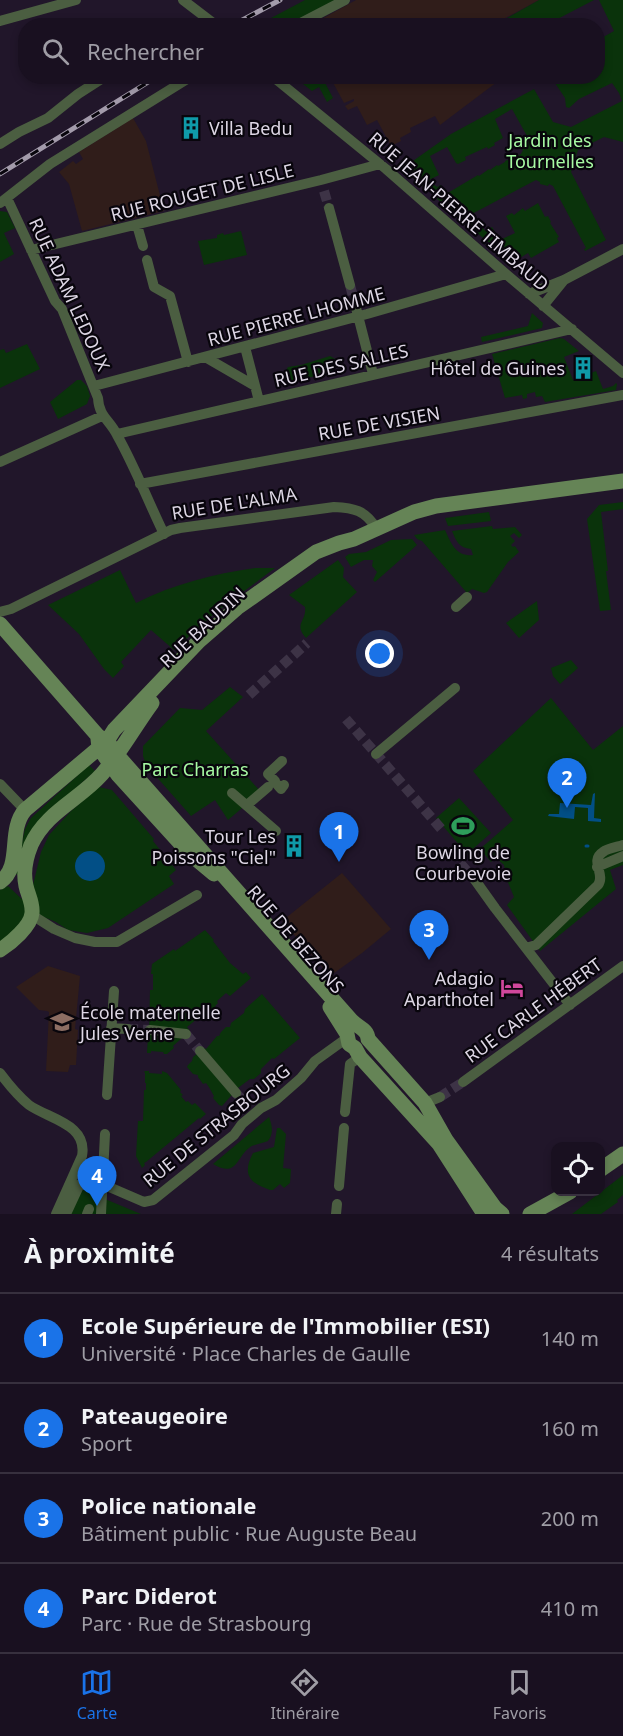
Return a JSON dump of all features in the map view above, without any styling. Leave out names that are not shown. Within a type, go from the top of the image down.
[{"type":"main road","name":"RUE BAUDIN","points":[[25,810],[114,730],[199,641],[229,615],[316,552],[354,539],[414,512],[445,504],[623,481]]},
{"type":"main road","name":"RUE BAUDIN","points":[[32,915],[31,900],[26,885],[26,864],[31,846],[47,820],[102,775],[153,702],[191,661],[249,608],[320,558],[333,546]]},
{"type":"main road","name":"RUE DE BEZONS","points":[[0,624],[439,1144],[484,1214]]},
{"type":"main road","points":[[25,810],[19,817],[16,827],[12,867],[3,880],[26,885]]},
{"type":"main road","points":[[0,950],[9,945],[32,915]]},
{"type":"main road","points":[[353,1041],[362,1048],[368,1039],[432,1100],[446,1140],[495,1208],[502,1214]]},
{"type":"main road","points":[[605,1167],[623,1154]]},
{"type":"main road","points":[[530,1214],[563,1196]]},
{"type":"main road","points":[[546,1214],[565,1196]]},
{"type":"street","points":[[0,21],[76,0]]},
{"type":"street","points":[[183,0],[207,18]]},
{"type":"street","points":[[310,18],[345,0]]},
{"type":"street","points":[[0,144],[48,118],[94,84]]},
{"type":"street","points":[[3,200],[50,164],[179,84]]},
{"type":"street","name":"RUE JEAN-PIERRE TIMBAUD","points":[[282,84],[380,164],[623,373]]},
{"type":"street","name":"RUE ROUGET DE LISLE","points":[[31,250],[323,185],[380,164]]},
{"type":"street","name":"RUE ADAM LEDOUX","points":[[3,200],[31,250],[55,301],[62,309],[94,387],[102,416],[117,434],[164,534]]},
{"type":"street","points":[[329,208],[350,285]]},
{"type":"street","points":[[137,225],[143,246]]},
{"type":"street","points":[[529,294],[564,280],[623,249]]},
{"type":"street","points":[[147,260],[154,287],[170,296],[185,363]]},
{"type":"street","name":"RUE PIERRE LHOMME","points":[[94,387],[506,274]]},
{"type":"street","points":[[543,306],[564,280]]},
{"type":"street","points":[[355,304],[363,315],[374,374]]},
{"type":"street","name":"RUE DES SALLES","points":[[117,434],[572,329]]},
{"type":"street","points":[[245,347],[259,401]]},
{"type":"street","points":[[206,357],[255,386]]},
{"type":"street","name":"RUE DE VISIEN","points":[[140,484],[623,395]]},
{"type":"street","points":[[0,462],[102,416]]},
{"type":"street","name":"RUE DE L'ALMA","points":[[0,612],[11,609],[180,528],[334,507],[353,508],[370,518],[376,528]]},
{"type":"street","points":[[456,607],[467,597]]},
{"type":"street","points":[[376,754],[455,688]]},
{"type":"street","points":[[247,805],[275,784],[268,774],[282,761]]},
{"type":"street","points":[[0,784],[25,810]]},
{"type":"street","points":[[232,793],[276,831]]},
{"type":"street","points":[[526,948],[536,945],[598,885],[601,874],[597,861],[602,852],[623,845]]},
{"type":"street","points":[[597,867],[623,856]]},
{"type":"street","points":[[476,880],[570,1005]]},
{"type":"street","points":[[32,915],[54,929],[75,938],[95,942],[117,942],[197,895]]},
{"type":"street","name":"RUE CARLE HÉBERT","points":[[463,1082],[623,966]]},
{"type":"street","points":[[107,1095],[114,991]]},
{"type":"street","points":[[111,1028],[128,1029]]},
{"type":"street","points":[[150,1030],[186,1034]]},
{"type":"street","points":[[345,1112],[353,1041]]},
{"type":"street","name":"RUE DE STRASBOURG","points":[[77,1170],[79,1174],[144,1202],[153,1200],[234,1135],[251,1111],[276,1100],[301,1078],[315,1061],[353,1041]]},
{"type":"street","points":[[200,1051],[236,1093]]},
{"type":"street","points":[[0,1073],[16,1093],[30,1105],[61,1121],[81,1138],[82,1156],[56,1214]]},
{"type":"street","points":[[339,1186],[344,1128]]},
{"type":"street","points":[[105,1134],[102,1184],[106,1213]]},
{"type":"street","points":[[66,1214],[81,1184]]},
{"type":"shaded area","points":[[356,0],[539,0],[506,18],[323,18]]},
{"type":"shaded area","points":[[334,84],[494,84],[440,125],[435,116],[410,128],[411,132],[391,146],[377,120],[367,125],[357,106],[348,110],[345,106],[354,99],[344,103]]},
{"type":"shaded area","points":[[133,118],[146,141],[164,211],[82,231],[69,184],[59,172],[73,161],[76,164],[83,159],[79,152]]},
{"type":"shaded area","points":[[342,873],[391,929],[330,976],[282,921]]},
{"type":"shaded area","name":"École maternelle Jules Verne","points":[[48,966],[80,976],[75,1029],[78,1030],[76,1065],[70,1065],[68,1072],[46,1071],[49,1012],[39,1010],[16,987]]},
{"type":"green space","points":[[305,0],[339,0],[302,18],[271,18]]},
{"type":"green space","points":[[539,0],[594,0],[559,18],[507,18]]},
{"type":"green space","name":"Jardin des Tournelles","points":[[599,0],[623,0],[623,142],[604,137],[578,150],[571,172],[606,240],[585,251],[586,248],[553,186],[540,184],[536,180],[470,215],[485,231],[492,227],[500,240],[515,233],[506,216],[512,213],[514,215],[523,208],[525,211],[538,203],[545,217],[548,216],[559,237],[557,238],[559,242],[531,258],[528,253],[510,264],[503,254],[403,168],[451,134],[534,89],[553,122],[571,127],[622,101],[612,83],[579,99],[569,108],[566,107],[565,98],[556,84],[605,84],[605,36],[614,31]],"holes":[[[512,109],[527,136],[521,149],[523,150],[521,154],[489,169],[446,194],[441,185],[437,187],[429,180],[439,175],[430,156],[447,147],[458,164],[466,160],[465,157],[495,145],[494,143],[503,138],[495,119]]]},
{"type":"green space","points":[[303,84],[326,84],[333,98],[327,102],[319,87],[312,91]]},
{"type":"green space","points":[[0,211],[7,212],[15,228],[4,233],[14,254],[0,262]]},
{"type":"green space","points":[[241,231],[247,255],[204,265],[198,241],[217,238],[217,235],[223,233],[224,235]]},
{"type":"green space","points":[[532,313],[543,323],[542,328],[482,342],[481,337],[528,326]]},
{"type":"green space","points":[[560,338],[579,351],[564,357],[573,380],[596,371],[603,389],[616,383],[616,390],[545,402],[542,396],[536,397],[535,392],[527,394],[527,398],[523,399],[522,395],[505,398],[492,354]]},
{"type":"green space","points":[[27,344],[40,369],[0,388],[0,350],[4,349],[6,353]]},
{"type":"green space","points":[[330,356],[335,359],[337,366],[332,367],[333,371],[338,371],[289,382],[285,372],[288,367]]},
{"type":"green space","points":[[77,380],[81,380],[87,386],[90,396],[87,404],[58,419],[50,402]]},
{"type":"green space","points":[[623,502],[623,509],[601,512],[611,610],[600,611],[587,519],[599,505]]},
{"type":"green space","points":[[489,512],[491,521],[448,526],[445,518]]},
{"type":"green space","points":[[492,526],[493,529],[515,527],[522,535],[519,538],[514,533],[510,536],[515,541],[511,545],[515,546],[519,552],[508,562],[484,593],[472,589],[467,593],[422,541],[414,535],[445,530],[458,551],[462,554],[473,555],[471,549],[458,543],[452,531]]},
{"type":"green space","points":[[412,539],[417,545],[375,582],[373,580],[377,572],[372,566],[373,560],[364,560],[351,567],[345,557],[349,554],[366,552],[391,540]]},
{"type":"green space","points":[[338,560],[344,568],[343,577],[357,592],[306,638],[300,626],[305,607],[289,595]]},
{"type":"green space","points":[[255,568],[275,568],[215,613],[174,650],[151,630],[121,662],[124,666],[113,678],[79,634],[48,605],[120,570],[136,603],[165,590],[194,581]]},
{"type":"green space","points":[[537,601],[539,620],[519,638],[506,623]]},
{"type":"green space","points":[[571,660],[578,668],[560,684],[553,676],[551,668]]},
{"type":"green space","name":"Parc Charras","points":[[230,687],[243,697],[206,731],[261,792],[228,820],[215,800],[191,816],[146,765],[143,746],[180,708],[202,710]]},
{"type":"green space","points":[[551,698],[593,750],[623,726],[623,865],[610,870],[616,889],[540,951],[507,905],[514,897],[504,865],[496,858],[491,862],[480,849],[513,820],[473,771]]},
{"type":"green space","points":[[89,765],[95,771],[39,821],[20,875],[15,874],[25,829],[31,818]]},
{"type":"green space","points":[[99,787],[112,790],[154,839],[153,841],[176,870],[169,876],[174,884],[108,928],[87,933],[68,930],[34,913],[32,889],[41,852],[49,835],[71,811]]},
{"type":"green space","name":"Bowling de Courbevoie","points":[[459,798],[491,833],[467,854],[436,818]]},
{"type":"green space","points":[[8,886],[24,901],[26,915],[10,935],[0,943],[0,890]]},
{"type":"green space","points":[[205,930],[230,963],[243,974],[246,972],[251,978],[230,996],[226,993],[203,1019],[197,1019],[187,1027],[190,1031],[167,1054],[151,1051],[147,1053],[150,990],[153,990],[152,964]]},
{"type":"green space","points":[[262,994],[300,1038],[274,1059],[272,1058],[261,1069],[261,1073],[238,1088],[222,1106],[219,1105],[206,1083],[203,1084],[198,1075],[193,1074],[187,1067],[193,1057],[204,1048],[206,1049]]},
{"type":"green space","points":[[145,1071],[167,1073],[181,1090],[183,1095],[181,1096],[186,1102],[192,1105],[195,1103],[206,1114],[144,1163],[142,1168],[136,1156],[138,1121],[143,1121]]},
{"type":"green space","points":[[269,1117],[272,1129],[268,1141],[249,1148],[232,1168],[221,1168],[213,1164]]},
{"type":"green space","points":[[277,1128],[286,1134],[283,1168],[291,1169],[290,1183],[284,1188],[280,1184],[270,1190],[252,1181],[248,1167],[253,1153],[274,1147]]},
{"type":"green space","points":[[623,1175],[623,1195],[617,1200],[618,1202],[601,1214],[572,1214],[596,1196],[605,1196],[605,1189]]},
{"type":"green space","points":[[81,1189],[141,1214],[69,1214]]},
{"type":"water","points":[[595,793],[594,818],[601,819],[601,822],[588,821],[588,808],[575,807],[574,819],[548,816],[559,814],[560,803],[591,805]]},
{"type":"water","points":[[90,851],[101,855],[105,866],[101,877],[90,881],[79,877],[75,866],[79,855]]},
{"type":"tunnel","points":[[324,191],[329,208]]},
{"type":"tunnel","points":[[350,285],[355,304]]},
{"type":"tunnel","points":[[249,695],[307,643]]},
{"type":"tunnel","points":[[346,719],[443,831]]},
{"type":"tunnel","points":[[460,863],[475,880]]},
{"type":"tunnel","points":[[128,1029],[150,1030]]},
{"type":"tunnel","points":[[186,1034],[200,1051]]},
{"type":"tunnel","points":[[440,1097],[463,1082]]},
{"type":"tunnel","points":[[236,1093],[248,1107]]},
{"type":"railway","points":[[246,18],[280,0]]},
{"type":"railway","points":[[0,174],[145,84]]},
{"type":"place","name":"Villa Bedu","points":[[191,128]]},
{"type":"place","name":"Hôtel de Guines","points":[[583,368]]},
{"type":"place","name":"Pateaugeoire","points":[[567,808]]},
{"type":"place","name":"Bowling de Courbevoie","points":[[463,826]]},
{"type":"place","name":"Tour Les Poissons \"Ciel\"","points":[[294,846]]},
{"type":"place","name":"Ecole Supérieure de l'Immobilier (ESI)","points":[[339,862]]},
{"type":"place","name":"Police nationale","points":[[429,960]]},
{"type":"place","name":"Adagio Aparthotel","points":[[512,988]]},
{"type":"place","name":"École maternelle Jules Verne","points":[[62,1022]]},
{"type":"place","name":"Parc Diderot","points":[[97,1206]]}]
